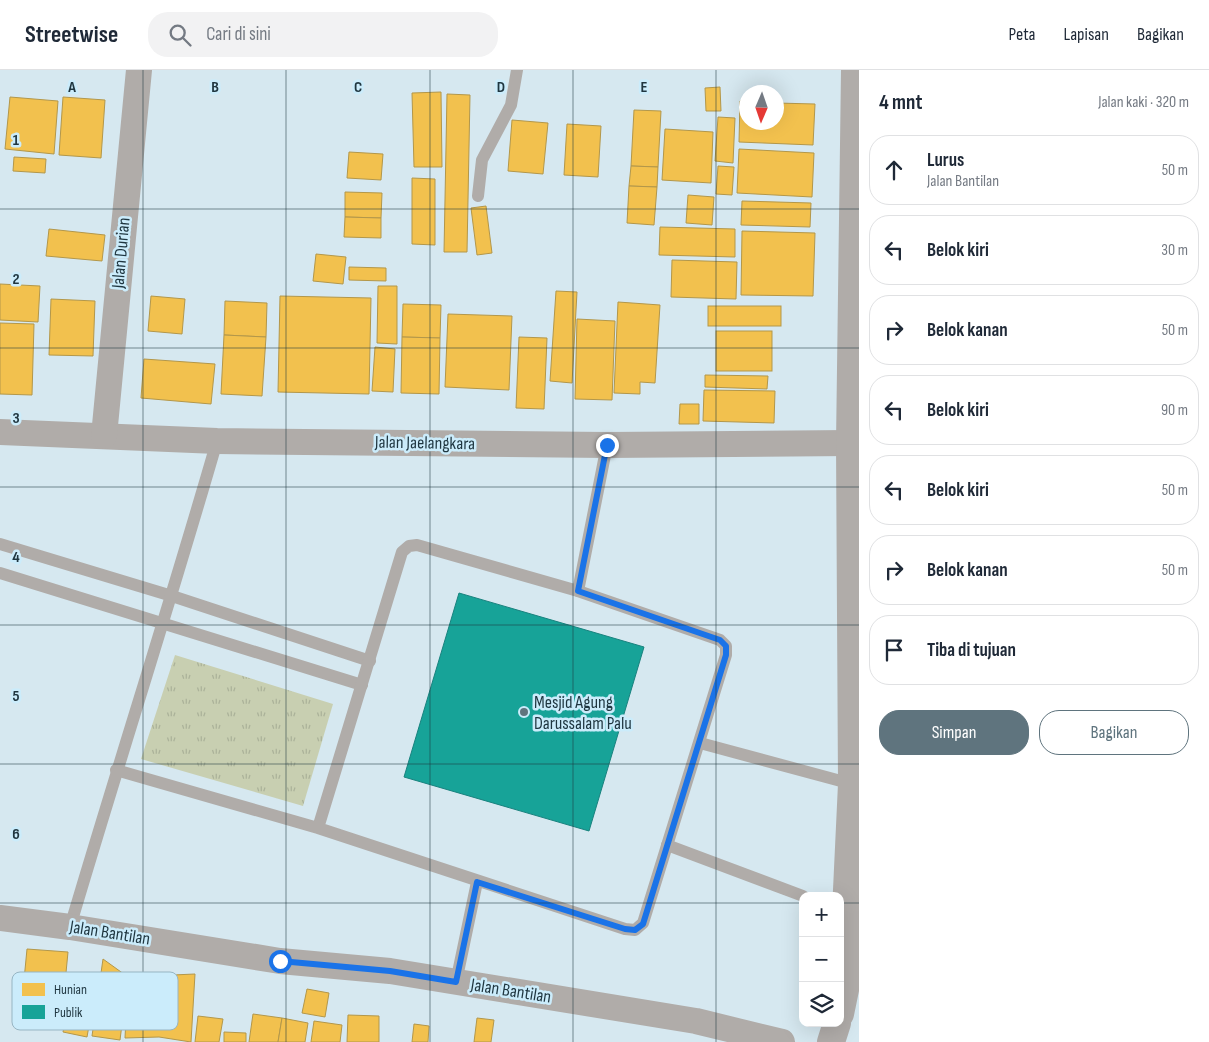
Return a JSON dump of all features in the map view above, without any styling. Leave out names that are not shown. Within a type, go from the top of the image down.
[{"type":"street","name":"Jalan Durian","points":[[104,436],[139,70]]},
{"type":"street","points":[[844,900],[856,784],[850,443],[855,70]]},
{"type":"street","name":"Jalan Jaelangkara","points":[[0,432],[217,441],[607,445],[850,443]]},
{"type":"street","points":[[844,916],[849,947],[848,975],[844,994]]},
{"type":"street","name":"Jalan Bantilan","points":[[0,918],[70,927],[280,961],[390,971],[696,1021],[782,1042]]},
{"type":"street","points":[[831,1042],[836,1027]]},
{"type":"lane","points":[[478,196],[482,160],[511,105],[518,70]]},
{"type":"lane","points":[[70,927],[116,770],[164,625],[217,441]]},
{"type":"lane","points":[[578,591],[607,445]]},
{"type":"lane","points":[[0,544],[172,596],[370,661]]},
{"type":"lane","points":[[116,770],[318,828],[477,882],[625,929],[635,930],[643,924],[726,655],[726,646],[720,640],[578,591],[417,545],[409,546],[402,552],[318,828]]},
{"type":"lane","points":[[0,573],[362,685]]},
{"type":"lane","points":[[700,742],[856,784]]},
{"type":"lane","points":[[668,845],[799,894]]},
{"type":"lane","points":[[456,982],[477,882]]},
{"type":"green space","points":[[175,655],[333,704],[303,806],[141,759]]},
{"type":"building: Hunian","points":[[720,87],[721,111],[706,111],[705,88]]},
{"type":"building: Hunian","points":[[441,92],[442,167],[414,167],[412,93]]},
{"type":"building: Hunian","points":[[447,94],[470,95],[467,252],[444,252]]},
{"type":"building: Hunian","points":[[10,97],[58,101],[54,154],[5,149]]},
{"type":"building: Hunian","points":[[63,97],[105,100],[101,158],[59,155]]},
{"type":"building: Hunian","points":[[784,103],[815,104],[813,145],[739,142],[739,130],[784,130]]},
{"type":"building: Hunian","points":[[634,110],[661,111],[658,167],[631,166]]},
{"type":"building: Hunian","points":[[718,117],[735,118],[733,163],[715,161]]},
{"type":"building: Hunian","points":[[512,120],[548,123],[543,174],[508,171]]},
{"type":"building: Hunian","points":[[567,124],[601,126],[598,177],[564,175]]},
{"type":"building: Hunian","points":[[665,129],[713,132],[711,183],[662,180]]},
{"type":"building: Hunian","points":[[739,149],[814,153],[812,197],[737,193]]},
{"type":"building: Hunian","points":[[349,152],[383,154],[381,180],[347,178]]},
{"type":"building: Hunian","points":[[14,157],[46,159],[45,173],[13,171]]},
{"type":"building: Hunian","points":[[631,166],[658,167],[657,187],[629,186]]},
{"type":"building: Hunian","points":[[718,166],[734,167],[732,195],[716,194]]},
{"type":"building: Hunian","points":[[412,178],[435,179],[435,245],[412,244]]},
{"type":"building: Hunian","points":[[629,186],[657,187],[654,225],[627,223]]},
{"type":"building: Hunian","points":[[345,192],[382,193],[381,218],[345,217]]},
{"type":"building: Hunian","points":[[688,195],[714,197],[712,225],[686,223]]},
{"type":"building: Hunian","points":[[742,201],[811,203],[810,227],[741,225]]},
{"type":"building: Hunian","points":[[486,206],[492,253],[477,255],[471,208]]},
{"type":"building: Hunian","points":[[345,217],[381,218],[381,238],[344,237]]},
{"type":"building: Hunian","points":[[660,227],[735,229],[735,257],[659,255]]},
{"type":"building: Hunian","points":[[49,229],[105,235],[102,261],[46,256]]},
{"type":"building: Hunian","points":[[742,231],[815,233],[813,296],[741,295]]},
{"type":"building: Hunian","points":[[316,254],[346,257],[343,284],[313,281]]},
{"type":"building: Hunian","points":[[672,260],[737,262],[736,299],[671,297]]},
{"type":"building: Hunian","points":[[349,267],[386,268],[386,281],[349,280]]},
{"type":"building: Hunian","points":[[0,284],[40,286],[38,322],[0,320]]},
{"type":"building: Hunian","points":[[378,286],[397,286],[397,344],[377,343]]},
{"type":"building: Hunian","points":[[556,291],[577,292],[572,383],[550,381]]},
{"type":"building: Hunian","points":[[151,296],[185,299],[182,334],[148,331]]},
{"type":"building: Hunian","points":[[280,296],[371,298],[369,394],[278,392]]},
{"type":"building: Hunian","points":[[51,299],[95,301],[93,356],[49,355]]},
{"type":"building: Hunian","points":[[225,301],[267,303],[266,337],[224,335]]},
{"type":"building: Hunian","points":[[618,302],[660,305],[655,383],[640,382],[640,394],[614,393]]},
{"type":"building: Hunian","points":[[403,304],[441,305],[440,338],[402,337]]},
{"type":"building: Hunian","points":[[708,306],[781,306],[781,326],[708,326]]},
{"type":"building: Hunian","points":[[448,314],[512,316],[509,390],[445,387]]},
{"type":"building: Hunian","points":[[577,319],[615,321],[612,400],[575,399]]},
{"type":"building: Hunian","points":[[0,323],[34,324],[32,395],[0,394]]},
{"type":"building: Hunian","points":[[716,331],[772,331],[772,371],[716,371]]},
{"type":"building: Hunian","points":[[224,335],[266,337],[262,396],[221,394]]},
{"type":"building: Hunian","points":[[402,337],[440,338],[439,394],[401,393]]},
{"type":"building: Hunian","points":[[519,337],[547,338],[544,409],[516,408]]},
{"type":"building: Hunian","points":[[375,347],[395,349],[393,392],[372,391]]},
{"type":"building: Hunian","points":[[144,359],[215,364],[211,404],[141,398]]},
{"type":"building: Hunian","points":[[705,375],[768,376],[767,389],[705,387]]},
{"type":"building: Hunian","points":[[704,390],[775,391],[774,423],[703,421]]},
{"type":"building: Hunian","points":[[680,404],[699,404],[699,424],[679,424]]},
{"type":"building: Hunian","points":[[27,949],[68,952],[66,972],[25,972]]},
{"type":"building: Hunian","points":[[103,959],[121,972],[101,972]]},
{"type":"building: Hunian","points":[[195,974],[191,1042],[159,1037],[125,1038],[125,1030],[178,1030],[178,975]]},
{"type":"building: Hunian","points":[[307,989],[329,993],[325,1017],[302,1013]]},
{"type":"building: Hunian","points":[[253,1014],[282,1018],[278,1042],[249,1042]]},
{"type":"building: Hunian","points":[[348,1015],[379,1016],[379,1042],[347,1042]]},
{"type":"building: Hunian","points":[[198,1016],[223,1019],[219,1042],[195,1042]]},
{"type":"building: Hunian","points":[[282,1018],[308,1023],[305,1042],[278,1042]]},
{"type":"building: Hunian","points":[[477,1018],[494,1020],[491,1042],[474,1042]]},
{"type":"building: Hunian","points":[[314,1021],[342,1025],[340,1042],[311,1042]]},
{"type":"building: Hunian","points":[[414,1024],[429,1026],[428,1042],[412,1042]]},
{"type":"building: Hunian","points":[[63,1030],[88,1030],[87,1037],[63,1032]]},
{"type":"building: Hunian","points":[[93,1030],[121,1030],[120,1040],[92,1036]]},
{"type":"building: Hunian","points":[[224,1032],[246,1033],[246,1042],[224,1042]]},
{"type":"building: Publik","name":"Mesjid Agung Darussalam Palu","points":[[459,593],[644,647],[589,831],[404,777]]},
{"type":"place","name":"Mesjid Agung Darussalam Palu","points":[[524,712]]},
{"type":"route","points":[[280,961],[390,971],[456,982],[477,882],[625,929],[635,930],[643,924],[726,655],[726,646],[720,640],[578,591],[607,445]]}]
